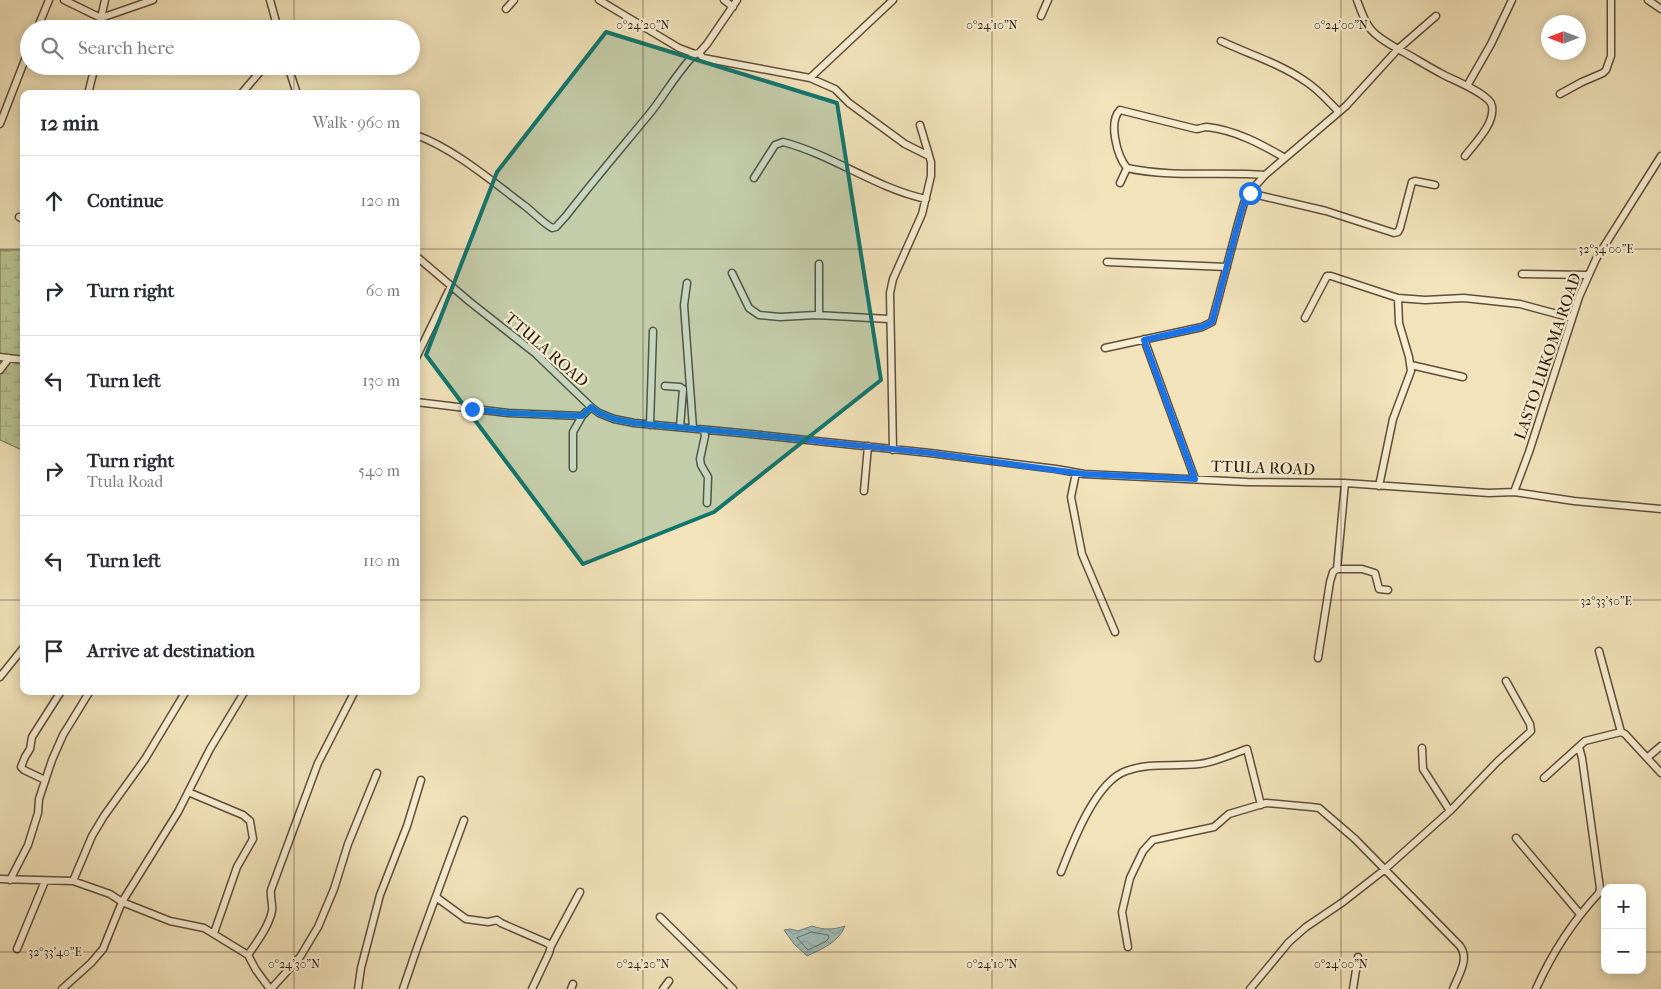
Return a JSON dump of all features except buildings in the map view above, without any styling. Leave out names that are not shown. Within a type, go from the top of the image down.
[{"type":"street","points":[[41,20],[49,0]]},
{"type":"street","points":[[64,0],[101,18],[153,0]]},
{"type":"street","points":[[101,18],[105,0]]},
{"type":"street","points":[[270,0],[276,20]]},
{"type":"street","points":[[506,9],[514,0]]},
{"type":"street","points":[[599,0],[679,48],[703,58],[810,78],[835,89],[850,103],[905,144],[929,156]]},
{"type":"street","points":[[724,0],[733,7]]},
{"type":"street","points":[[420,135],[449,150],[552,228],[556,227],[650,112],[685,64],[707,44],[737,0]]},
{"type":"street","points":[[810,78],[893,0]]},
{"type":"street","points":[[1041,16],[1048,0]]},
{"type":"street","points":[[1357,0],[1364,23],[1382,40],[1442,74],[1468,86],[1490,101],[1492,109],[1490,123],[1465,156]]},
{"type":"street","points":[[1468,86],[1512,0]]},
{"type":"street","points":[[1560,94],[1582,82],[1603,74],[1606,70],[1611,56],[1611,0]]},
{"type":"street","points":[[1648,0],[1661,9]]},
{"type":"street","points":[[1105,348],[1202,327],[1212,322],[1244,203],[1250,193],[1265,175],[1339,112],[1398,49],[1436,16]]},
{"type":"street","points":[[1221,41],[1273,64],[1305,81],[1339,112]]},
{"type":"street","points":[[0,124],[20,72]]},
{"type":"street","points":[[89,90],[93,75]]},
{"type":"street","points":[[244,90],[257,75]]},
{"type":"street","points":[[291,75],[296,90]]},
{"type":"street","points":[[1127,168],[1119,152],[1115,137],[1115,123],[1117,113],[1120,110],[1196,129],[1204,127],[1234,134],[1262,145],[1285,158]]},
{"type":"street","points":[[893,450],[889,319],[890,292],[893,279],[916,229],[926,199],[932,168],[920,126]]},
{"type":"street","points":[[754,178],[775,146],[783,142],[826,157],[882,185],[907,195],[926,199]]},
{"type":"street","name":"LASTO LUKOMA ROAD","points":[[1514,492],[1529,452],[1572,318],[1596,259],[1661,156]]},
{"type":"street","points":[[1127,168],[1168,172],[1235,172],[1265,175]]},
{"type":"street","points":[[1120,183],[1127,168]]},
{"type":"street","points":[[1250,193],[1326,211],[1394,233],[1400,228],[1412,182],[1435,185]]},
{"type":"street","name":"TTULA ROAD","points":[[420,259],[536,354],[591,407],[599,413],[614,419],[966,457],[1076,473],[1195,479],[1345,483],[1489,493],[1514,492],[1574,501],[1661,509]]},
{"type":"street","points":[[1106,262],[1227,267]]},
{"type":"street","points":[[819,264],[819,315]]},
{"type":"street","points":[[732,273],[749,308],[759,314],[780,317],[819,315],[889,319]]},
{"type":"street","points":[[1522,274],[1589,275]]},
{"type":"street","points":[[1305,318],[1327,276],[1331,276],[1398,298],[1425,300],[1464,298],[1520,304],[1572,318]]},
{"type":"street","points":[[686,283],[684,305],[693,428]]},
{"type":"street","points":[[420,350],[451,286]]},
{"type":"street","points":[[1379,486],[1389,433],[1409,379],[1411,365],[1399,323],[1398,298]]},
{"type":"street","points":[[650,424],[653,331]]},
{"type":"street","points":[[1144,340],[1195,479]]},
{"type":"street","points":[[0,357],[20,359]]},
{"type":"street","points":[[0,370],[10,358]]},
{"type":"street","points":[[1411,365],[1464,376]]},
{"type":"street","points":[[665,386],[683,389],[680,427]]},
{"type":"street","points":[[420,402],[508,413],[582,416]]},
{"type":"street","points":[[573,468],[573,432],[582,416],[591,407]]},
{"type":"street","points":[[704,430],[700,459],[701,465],[708,477],[707,503]]},
{"type":"street","points":[[864,491],[868,446]]},
{"type":"street","points":[[1076,473],[1071,496],[1082,554],[1115,632]]},
{"type":"street","points":[[1318,658],[1330,582],[1337,568],[1345,483]]},
{"type":"street","points":[[1337,568],[1367,569],[1375,574],[1379,589],[1388,590]]},
{"type":"street","points":[[0,677],[20,652]]},
{"type":"street","points":[[1599,652],[1621,732],[1648,757],[1661,773]]},
{"type":"street","points":[[1250,989],[1273,960],[1306,927],[1343,902],[1384,870],[1450,811],[1498,761],[1531,731],[1530,724],[1506,681]]},
{"type":"street","points":[[45,780],[21,767],[30,749],[32,737],[59,695]]},
{"type":"street","points":[[10,880],[28,845],[45,780],[63,735],[88,695]]},
{"type":"street","points":[[73,881],[86,848],[96,830],[145,759],[184,695]]},
{"type":"street","points":[[62,989],[103,949],[122,902],[178,812],[210,749],[243,695]]},
{"type":"street","points":[[248,955],[257,943],[270,916],[272,910],[270,890],[318,763],[353,695]]},
{"type":"street","points":[[1544,778],[1585,741],[1621,732]]},
{"type":"street","points":[[1648,757],[1661,746]]},
{"type":"street","points":[[1536,989],[1548,962],[1580,914],[1599,893],[1601,883],[1579,747]]},
{"type":"street","points":[[1422,748],[1423,769],[1450,811]]},
{"type":"street","points":[[1060,872],[1085,814],[1106,786],[1124,771],[1150,765],[1200,764],[1247,749],[1261,805]]},
{"type":"street","points":[[0,879],[73,881],[110,894],[122,902],[170,921],[196,925],[214,933],[248,955],[256,970],[271,989],[300,957],[318,928],[334,889],[348,844],[377,773]]},
{"type":"street","points":[[358,989],[361,968],[380,895],[407,826],[420,780]]},
{"type":"street","points":[[188,792],[243,815],[250,820],[253,831],[253,839],[237,867],[214,933]]},
{"type":"street","points":[[1128,947],[1122,912],[1130,878],[1143,851],[1153,840],[1182,836],[1214,828],[1229,814],[1266,803],[1319,808],[1355,839],[1464,951],[1465,957],[1453,989]]},
{"type":"street","points":[[404,989],[464,820]]},
{"type":"street","points":[[1516,838],[1580,914]]},
{"type":"street","points":[[17,949],[44,881]]},
{"type":"street","points":[[532,989],[551,946],[580,892]]},
{"type":"street","points":[[436,897],[466,919],[488,922],[498,920],[551,946]]},
{"type":"street","points":[[660,917],[733,989]]},
{"type":"street","points":[[1353,989],[1358,958]]},
{"type":"street","points":[[663,989],[669,981]]},
{"type":"highlighted area","points":[[606,32],[837,103],[881,380],[714,512],[583,564],[426,355],[497,172]]},
{"type":"green space","points":[[0,250],[20,250],[20,449],[0,440]]},
{"type":"water","points":[[812,926],[828,929],[845,926],[834,941],[807,956],[794,944],[784,930],[798,931]]},
{"type":"route","points":[[472,409],[508,413],[582,416],[591,407],[599,413],[614,419],[634,423],[966,457],[1084,474],[1195,479],[1144,340],[1202,327],[1212,322],[1244,203],[1250,193]]}]
